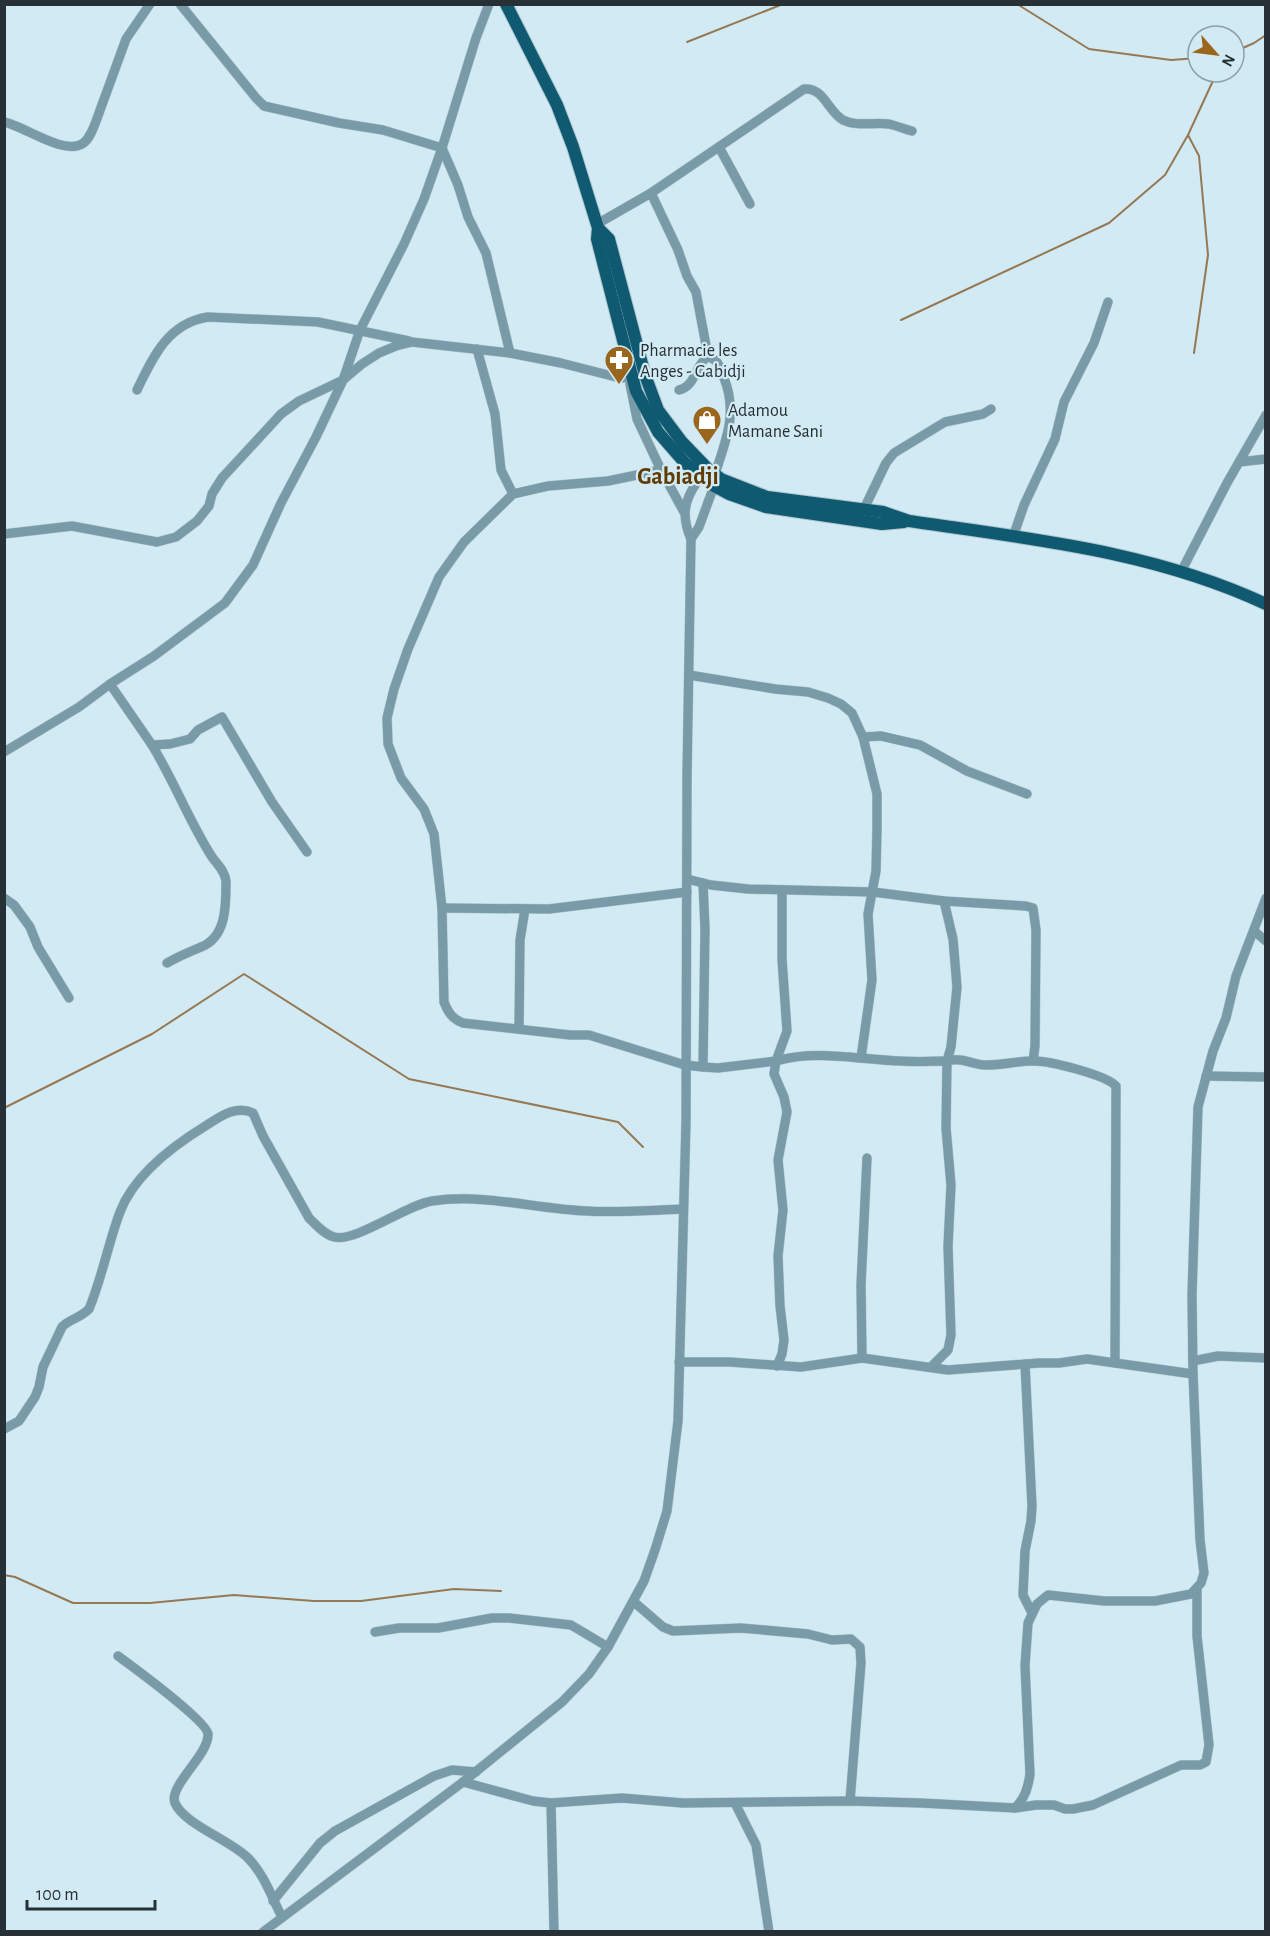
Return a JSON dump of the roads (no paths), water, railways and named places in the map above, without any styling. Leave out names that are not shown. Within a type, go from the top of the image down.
[{"type":"main road","points":[[506,4],[557,105],[573,147],[597,226],[597,239],[636,391],[658,432],[685,463],[712,477],[767,497],[883,512],[909,521],[1126,555],[1182,570],[1233,588],[1266,604]]},
{"type":"main road","points":[[597,226],[609,239],[645,375],[658,410],[682,442],[729,494],[766,507],[882,524],[909,521]]},
{"type":"street","points":[[4,122],[14,124],[47,140],[71,147],[82,144],[91,134],[126,39],[150,4]]},
{"type":"street","points":[[180,4],[264,106],[403,135],[442,148],[458,185],[468,217],[486,253],[510,353]]},
{"type":"street","points":[[4,752],[79,707],[197,625],[225,603],[254,565],[281,502],[343,380],[360,330],[424,199],[489,4]]},
{"type":"street","points":[[597,226],[651,193],[795,94],[809,89],[820,94],[838,117],[851,123],[888,124],[912,131]]},
{"type":"street","points":[[719,147],[750,204]]},
{"type":"street","points":[[651,193],[696,292],[708,356],[720,367],[730,395],[729,428],[712,477],[699,527],[691,539]]},
{"type":"street","points":[[1013,537],[1029,495],[1055,439],[1064,402],[1094,344],[1108,302]]},
{"type":"street","points":[[137,390],[148,366],[168,336],[187,322],[208,317],[305,320],[412,342],[510,353],[605,375],[631,378],[645,375]]},
{"type":"street","points":[[4,534],[72,526],[157,542],[176,537],[197,521],[209,506],[212,494],[222,478],[281,414],[299,401],[343,380],[379,353],[412,342]]},
{"type":"street","points":[[477,349],[494,408],[501,470],[513,494]]},
{"type":"street","points":[[679,390],[689,384],[699,364],[708,356]]},
{"type":"street","points":[[631,378],[637,419],[660,470],[684,512]]},
{"type":"street","points":[[864,509],[886,463],[894,453],[945,422],[983,414],[991,409]]},
{"type":"street","points":[[1182,570],[1266,415]]},
{"type":"street","points":[[1239,462],[1266,459]]},
{"type":"street","points":[[660,470],[608,481],[548,486],[513,494],[464,542],[439,577],[402,664],[387,718],[388,744],[401,778],[424,809],[434,834],[442,908],[442,992],[447,1012],[463,1023],[570,1035],[589,1035],[685,1065],[703,1067],[718,1068],[776,1061],[789,1057],[843,1056],[900,1061],[956,1059],[983,1065],[1033,1061],[1088,1072],[1112,1080],[1116,1086],[1115,1363]]},
{"type":"street","points":[[263,1932],[476,1772],[562,1702],[589,1674],[608,1647],[634,1602],[644,1581],[667,1511],[678,1421],[683,1209],[691,539],[685,525],[684,512],[690,494],[712,477]]},
{"type":"street","points":[[689,675],[808,692],[841,704],[852,713],[862,736],[877,794],[876,871],[868,914],[872,980],[861,1058]]},
{"type":"street","points":[[110,684],[152,745],[226,880],[219,933],[207,944],[167,963]]},
{"type":"street","points":[[152,745],[170,744],[190,739],[198,730],[222,717],[272,802],[307,852]]},
{"type":"street","points":[[862,736],[881,736],[920,745],[967,771],[1027,794]]},
{"type":"street","points":[[687,879],[748,889],[873,892],[944,901],[1033,908],[1036,930],[1033,1061]]},
{"type":"street","points":[[703,883],[705,929],[703,1067]]},
{"type":"street","points":[[777,1366],[784,1340],[778,1256],[783,1210],[778,1161],[787,1112],[784,1097],[774,1074],[776,1061],[787,1031],[782,959],[782,890]]},
{"type":"street","points":[[442,908],[549,909],[687,892]]},
{"type":"street","points":[[4,898],[14,905],[30,927],[38,946],[69,998]]},
{"type":"street","points":[[463,1782],[551,1803],[622,1798],[683,1803],[850,1801],[1015,1808],[1054,1805],[1073,1809],[1093,1805],[1181,1765],[1200,1765],[1206,1762],[1209,1744],[1197,1636],[1197,1590],[1204,1573],[1200,1540],[1192,1295],[1198,1107],[1224,1025],[1236,976],[1266,898]]},
{"type":"street","points":[[931,1367],[948,1350],[951,1335],[948,1246],[951,1185],[946,1128],[948,1061],[957,987],[953,939],[944,901]]},
{"type":"street","points":[[519,1029],[520,940],[525,909]]},
{"type":"street","points":[[1254,931],[1266,941]]},
{"type":"street","points":[[1206,1076],[1266,1077]]},
{"type":"street","points":[[4,1429],[19,1421],[35,1396],[43,1367],[62,1326],[66,1322],[81,1317],[89,1309],[120,1214],[131,1193],[144,1175],[175,1148],[224,1114],[240,1109],[253,1113],[263,1136],[309,1218],[332,1237],[341,1238],[354,1234],[415,1206],[447,1199],[506,1201],[587,1211],[683,1209]]},
{"type":"street","points":[[862,1358],[861,1285],[867,1158]]},
{"type":"street","points":[[1193,1361],[1218,1356],[1266,1358]]},
{"type":"street","points":[[679,1362],[730,1362],[801,1367],[862,1358],[948,1370],[1087,1359],[1193,1374]]},
{"type":"street","points":[[1025,1364],[1032,1506],[1025,1551],[1023,1595],[1032,1613]]},
{"type":"street","points":[[1015,1808],[1028,1789],[1030,1774],[1025,1666],[1028,1623],[1037,1604],[1048,1595],[1104,1601],[1155,1601],[1179,1598],[1197,1590]]},
{"type":"street","points":[[634,1602],[663,1627],[673,1631],[741,1628],[807,1634],[831,1641],[846,1638],[855,1641],[860,1647],[861,1663],[850,1801]]},
{"type":"street","points":[[375,1632],[399,1628],[438,1628],[492,1618],[509,1618],[571,1625],[608,1647]]},
{"type":"street","points":[[118,1656],[194,1715],[206,1728],[208,1733],[206,1741],[176,1790],[175,1803],[186,1817],[249,1859],[264,1881],[282,1917]]},
{"type":"street","points":[[273,1901],[320,1844],[335,1831],[434,1776],[452,1770],[476,1772]]},
{"type":"street","points":[[551,1803],[554,1932]]},
{"type":"street","points":[[735,1803],[756,1845],[769,1932]]},
{"type":"waterway","points":[[687,42],[783,4]]},
{"type":"waterway","points":[[1017,4],[1089,49],[1171,60],[1186,59]]},
{"type":"waterway","points":[[1246,47],[1266,35]]},
{"type":"waterway","points":[[901,320],[1109,223],[1165,175],[1188,135],[1211,84]]},
{"type":"waterway","points":[[1188,135],[1199,156],[1208,255],[1194,353]]},
{"type":"waterway","points":[[4,1108],[152,1034],[244,974],[409,1079],[618,1122],[643,1147]]},
{"type":"waterway","points":[[4,1575],[15,1577],[73,1603],[150,1603],[234,1595],[314,1601],[361,1601],[454,1589],[501,1591]]},
{"type":"place","name":"Pharmacie les Anges - Gabidji","points":[[619,386]]},
{"type":"place","name":"Adamou Mamane Sani","points":[[707,446]]},
{"type":"district","name":"Gabiadji","points":[[678,476]]}]
